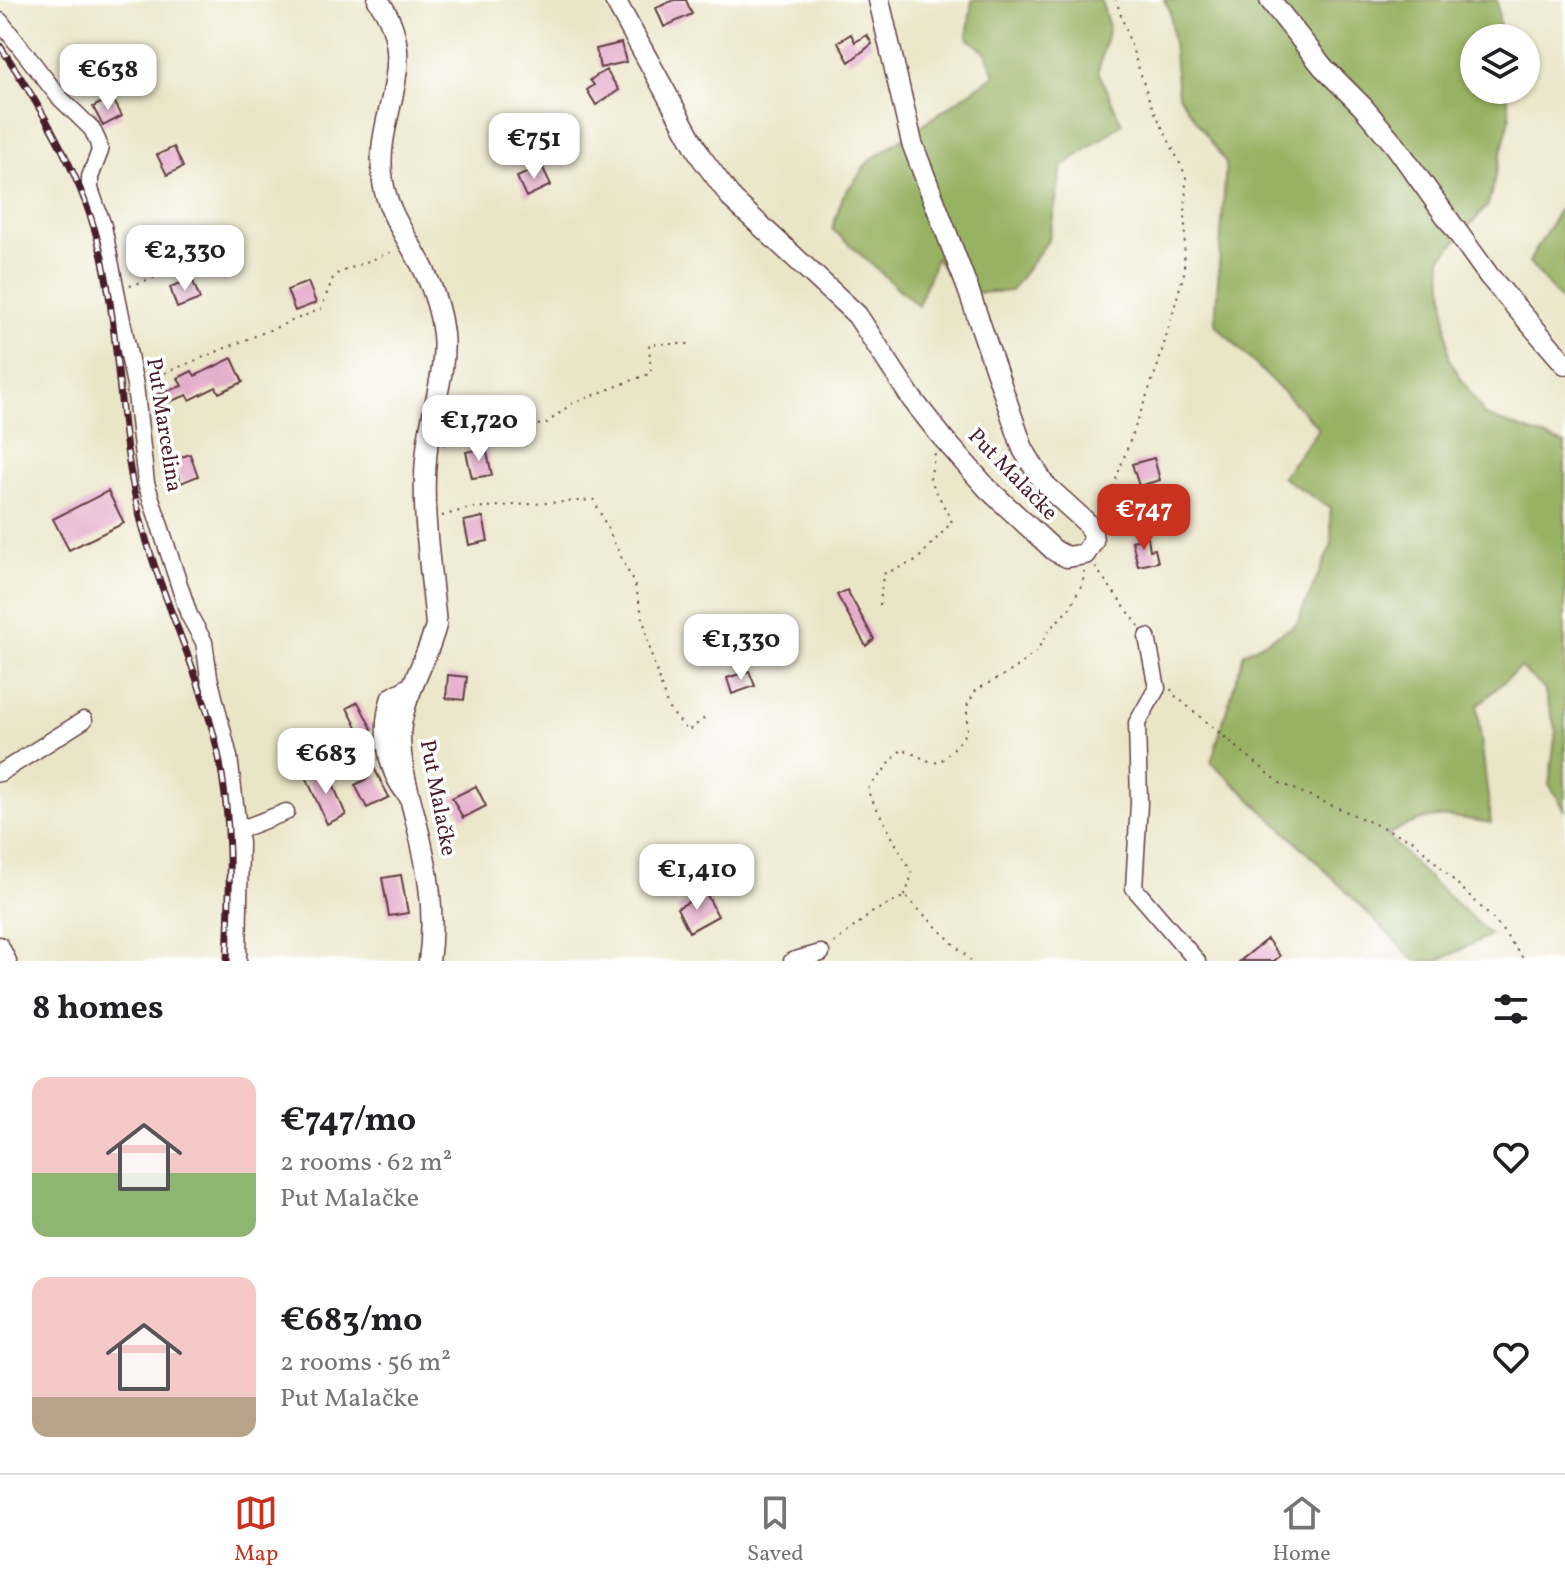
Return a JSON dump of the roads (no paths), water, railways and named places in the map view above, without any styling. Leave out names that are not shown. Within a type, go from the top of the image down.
[{"type":"main road","name":"Put Malačke","points":[[378,0],[389,15],[396,38],[398,62],[381,158],[383,183],[390,207],[425,271],[443,334],[442,364],[427,449],[426,521],[436,625],[400,734],[403,769],[432,898],[429,961]]},
{"type":"main road","name":"Put Malačke","points":[[615,0],[694,145],[733,200],[857,315],[912,399],[987,488],[1055,551],[1067,557],[1078,557],[1089,547],[1086,522],[1044,484],[1023,449],[968,289],[912,143],[879,0]]},
{"type":"main road","points":[[1270,0],[1323,67],[1395,145],[1489,276],[1565,364]]},
{"type":"street","name":"Put Marcelina","points":[[0,21],[59,97],[92,129],[98,142],[100,151],[90,177],[90,189],[103,226],[117,290],[135,385],[146,483],[189,615],[204,642],[209,677],[229,757],[239,830],[238,961]]},
{"type":"street","points":[[1147,637],[1157,688],[1137,723],[1139,803],[1134,888],[1197,961]]},
{"type":"street","points":[[0,773],[84,720]]},
{"type":"street","points":[[239,830],[286,812]]},
{"type":"street","points":[[0,945],[8,961]]},
{"type":"street","points":[[792,961],[821,953]]},
{"type":"railway","points":[[0,46],[61,147],[85,200],[102,257],[126,446],[138,509],[208,714],[221,771],[229,852],[227,961]]}]
